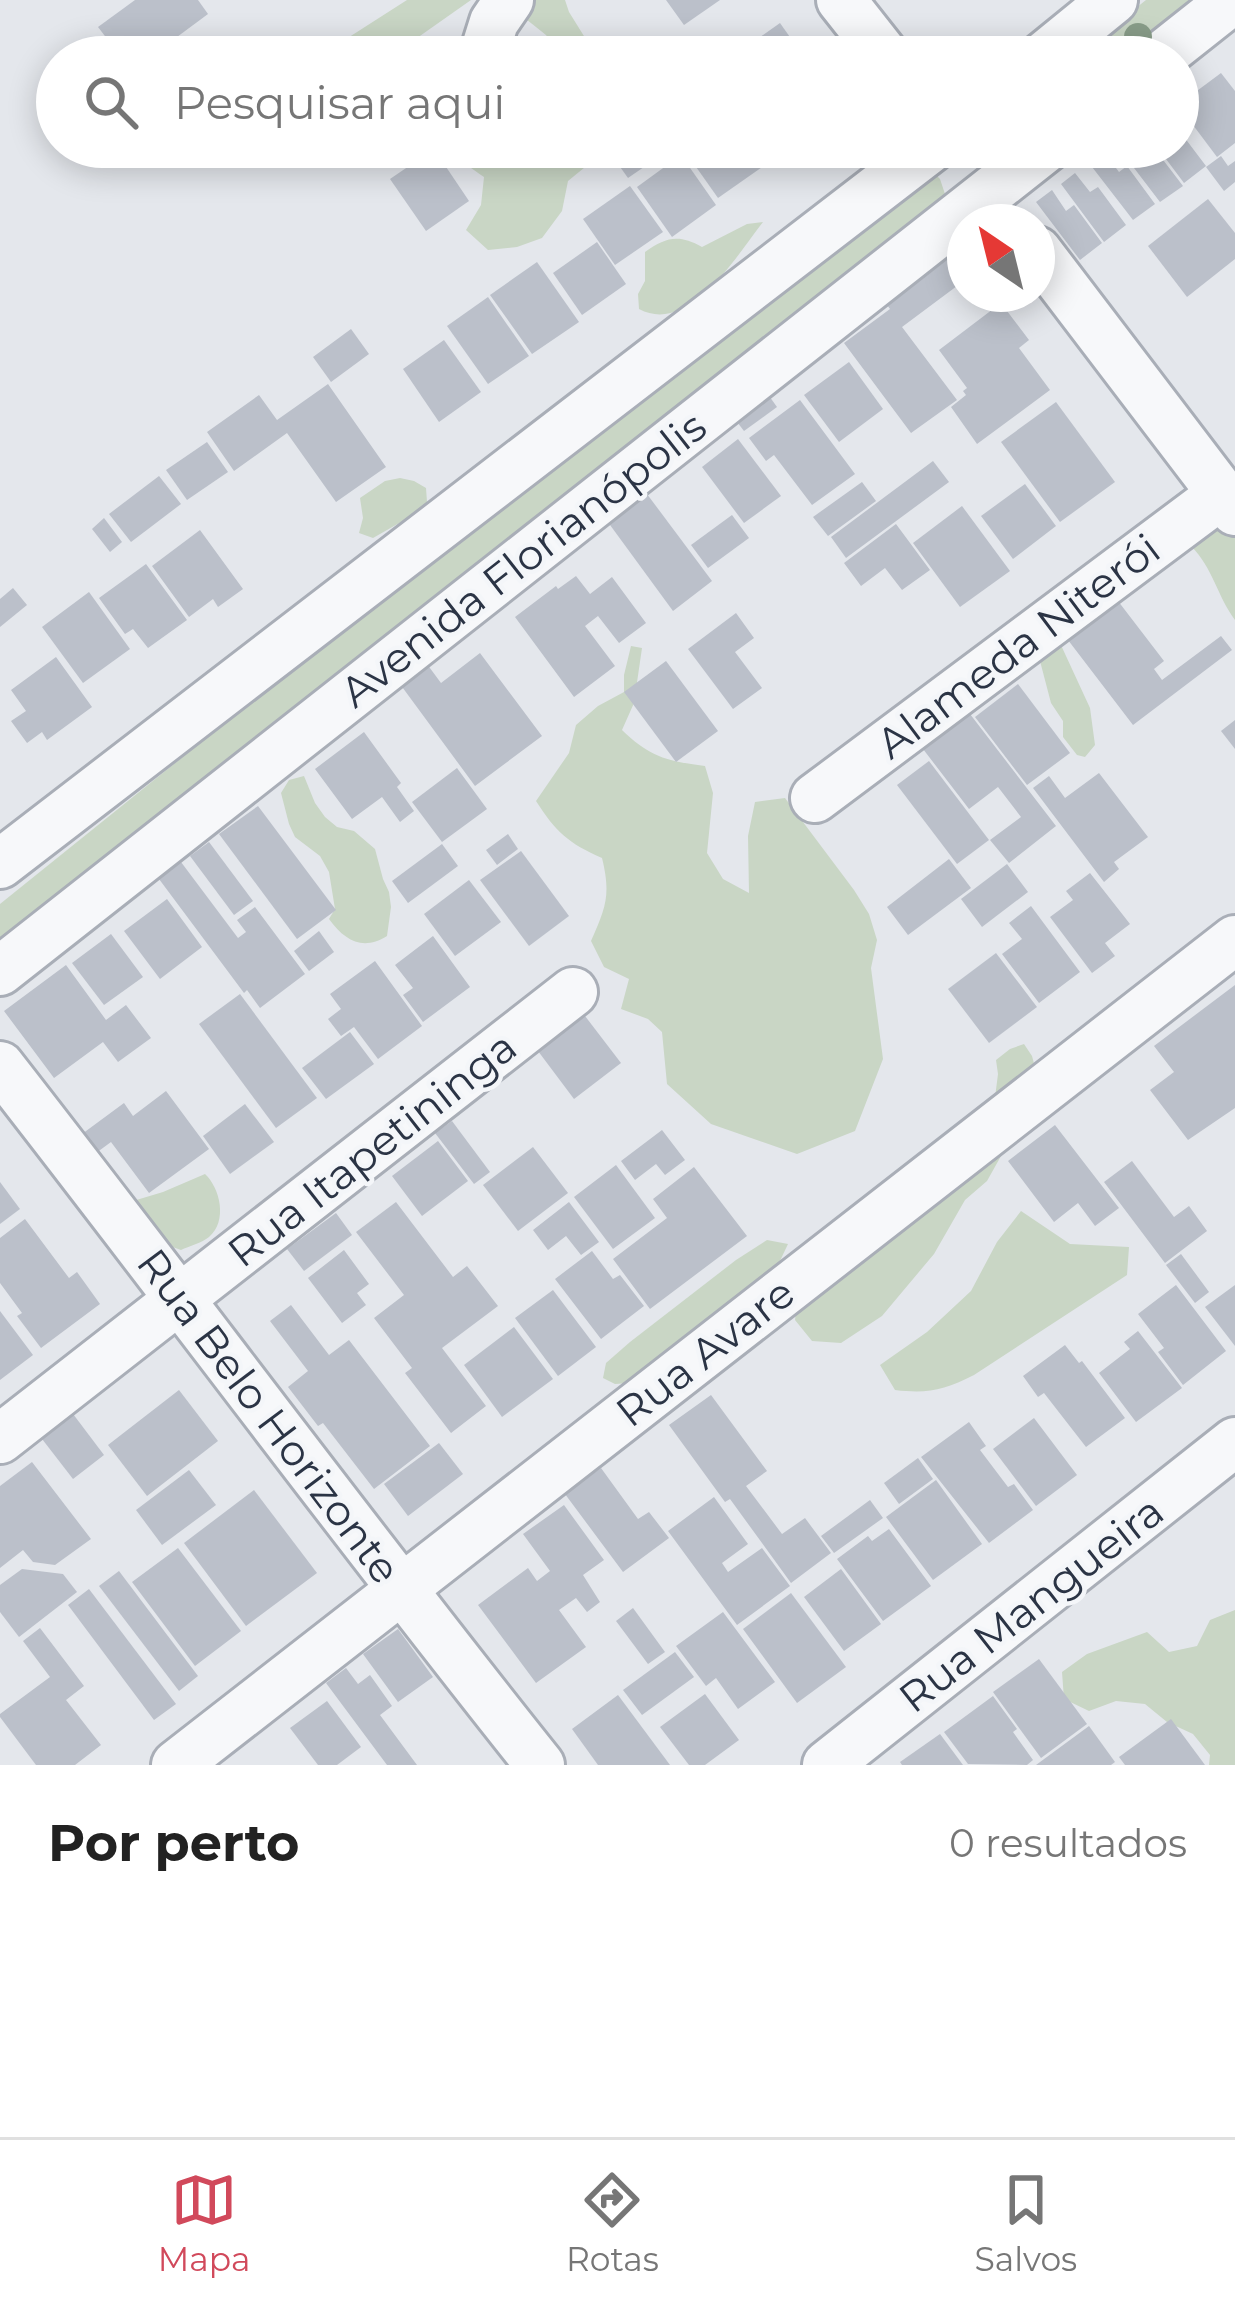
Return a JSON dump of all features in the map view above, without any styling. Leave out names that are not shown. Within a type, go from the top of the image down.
[{"type":"street","points":[[490,36],[509,0]]},
{"type":"street","points":[[841,0],[869,36]]},
{"type":"street","points":[[1069,36],[1113,0]]},
{"type":"street","points":[[1187,36],[1232,0]]},
{"type":"street","name":"Avenida Florianópolis","points":[[0,864],[905,168]]},
{"type":"street","points":[[973,168],[1001,204]]},
{"type":"street","name":"Avenida Florianópolis","points":[[1004,204],[1031,168]]},
{"type":"street","name":"Avenida Florianópolis","points":[[0,970],[947,249]]},
{"type":"street","points":[[1055,274],[1229,502]]},
{"type":"street","name":"Alameda Niterói","points":[[815,798],[1229,502]]},
{"type":"street","name":"Rua Avare","points":[[176,1765],[1235,940]]},
{"type":"street","name":"Rua Itapetininga","points":[[0,1439],[573,992]]},
{"type":"street","name":"Rua Belo Horizonte","points":[[0,1066],[540,1765]]},
{"type":"street","name":"Rua Mangueira","points":[[827,1765],[1235,1442]]},
{"type":"green space","points":[[407,0],[471,0],[420,36],[351,36]]},
{"type":"green space","points":[[502,0],[565,0],[584,36],[546,35]]},
{"type":"green space","points":[[1146,0],[1216,0],[1171,36],[1101,36]]},
{"type":"green space","points":[[470,168],[584,168],[568,181],[562,211],[542,238],[488,250],[466,230],[481,205],[484,177]]},
{"type":"green space","points":[[929,168],[940,179],[945,194],[936,206],[0,961],[0,904],[913,169]]},
{"type":"green space","points":[[763,222],[726,271],[693,302],[658,314],[639,309],[645,252],[673,239],[702,247],[747,224]]},
{"type":"green space","points":[[400,478],[426,488],[427,502],[373,538],[359,533],[360,498],[385,481]]},
{"type":"green space","points":[[1235,514],[1235,620],[1191,546]]},
{"type":"green space","points":[[1060,643],[1090,708],[1095,745],[1085,757],[1077,755],[1063,737],[1063,721],[1051,703],[1040,661],[1039,654]]},
{"type":"green space","points":[[631,646],[642,648],[634,703],[622,730],[659,756],[705,766],[713,793],[707,853],[723,879],[749,893],[748,836],[755,802],[785,798],[869,914],[877,940],[871,968],[883,1059],[855,1131],[797,1154],[711,1124],[667,1084],[662,1032],[648,1019],[621,1009],[629,979],[604,967],[591,941],[606,901],[602,858],[564,836],[536,801],[569,753],[576,725],[624,692]]},
{"type":"green space","points":[[304,776],[325,817],[337,827],[354,831],[375,849],[389,892],[387,936],[370,943],[355,941],[329,919],[335,909],[329,872],[320,856],[295,837],[281,793],[289,780]]},
{"type":"green space","points":[[1024,1044],[1036,1071],[987,1181],[965,1200],[934,1254],[882,1316],[841,1343],[812,1341],[795,1320],[797,1303],[992,1121],[996,1060]]},
{"type":"green space","points":[[205,1174],[220,1205],[215,1230],[181,1250],[167,1245],[133,1201]]},
{"type":"green space","points":[[1021,1211],[1070,1244],[1129,1247],[1127,1275],[974,1375],[936,1390],[895,1390],[880,1365],[927,1332],[971,1291],[997,1242]]},
{"type":"green space","points":[[767,1240],[788,1244],[769,1284],[630,1383],[615,1384],[603,1378],[606,1363],[630,1342]]},
{"type":"green space","points":[[1235,1610],[1235,1765],[1209,1765],[1210,1755],[1193,1734],[1167,1722],[1145,1704],[1116,1701],[1089,1711],[1064,1699],[1062,1672],[1087,1654],[1147,1632],[1169,1652],[1197,1646],[1210,1620]]},
{"type":"building","points":[[135,0],[198,0],[208,14],[178,36],[105,36],[98,27]]},
{"type":"building","points":[[666,0],[720,0],[684,25]]},
{"type":"building","points":[[780,23],[789,36],[762,36]]},
{"type":"building","points":[[1221,73],[1235,91],[1235,143],[1217,157],[1199,133],[1199,89]]},
{"type":"building","points":[[1221,156],[1228,166],[1235,161],[1235,182],[1224,191],[1206,167]]},
{"type":"building","points":[[1199,157],[1206,166],[1184,183],[1173,168],[1199,168]]},
{"type":"building","points":[[406,168],[447,168],[469,201],[426,231],[390,179]]},
{"type":"building","points":[[621,168],[642,168],[628,178]]},
{"type":"building","points":[[663,168],[690,168],[716,205],[672,237],[637,187]]},
{"type":"building","points":[[697,168],[761,168],[718,198]]},
{"type":"building","points":[[1093,168],[1119,172],[1128,168],[1155,204],[1133,220]]},
{"type":"building","points":[[1134,168],[1169,168],[1183,186],[1160,202]]},
{"type":"building","points":[[1075,173],[1090,192],[1098,187],[1126,225],[1104,242],[1061,184]]},
{"type":"building","points":[[630,186],[663,232],[615,265],[583,219]]},
{"type":"building","points":[[1052,190],[1066,211],[1074,205],[1102,243],[1080,260],[1055,227],[1055,204],[1036,202]]},
{"type":"building","points":[[1208,199],[1235,233],[1235,259],[1187,297],[1148,246]]},
{"type":"building","points":[[597,242],[626,284],[582,315],[553,273]]},
{"type":"building","points":[[947,249],[947,293],[902,327],[957,400],[911,433],[844,343],[890,309],[882,298]]},
{"type":"building","points":[[537,262],[579,322],[532,354],[490,295]]},
{"type":"building","points":[[488,297],[529,356],[488,384],[447,326]]},
{"type":"building","points":[[989,312],[1008,312],[1029,340],[1019,348],[1050,390],[977,444],[951,407],[966,395],[967,388],[939,350]]},
{"type":"building","points":[[351,329],[369,354],[331,382],[313,357]]},
{"type":"building","points":[[444,340],[481,392],[439,422],[403,369]]},
{"type":"building","points":[[849,362],[883,409],[839,442],[804,395]]},
{"type":"building","points":[[328,384],[386,467],[336,502],[287,433],[234,471],[207,432],[259,395],[277,420]]},
{"type":"building","points":[[767,393],[777,407],[744,431],[734,418]]},
{"type":"building","points":[[800,400],[855,474],[812,505],[774,455],[766,461],[749,438]]},
{"type":"building","points":[[1056,402],[1115,482],[1060,522],[1001,442]]},
{"type":"building","points":[[738,439],[781,496],[744,523],[702,467]]},
{"type":"building","points":[[207,442],[228,472],[187,500],[166,470]]},
{"type":"building","points":[[933,461],[949,482],[846,558],[831,537]]},
{"type":"building","points":[[159,476],[181,504],[131,542],[109,514]]},
{"type":"building","points":[[862,482],[876,501],[828,536],[813,517]]},
{"type":"building","points":[[1025,484],[1056,526],[1013,559],[981,516]]},
{"type":"building","points":[[641,486],[712,581],[673,611],[602,514]]},
{"type":"building","points":[[962,506],[1010,571],[960,607],[913,543]]},
{"type":"building","points":[[732,515],[749,538],[708,568],[691,545]]},
{"type":"building","points":[[104,518],[122,542],[110,552],[92,529]]},
{"type":"building","points":[[896,524],[930,570],[902,590],[885,568],[861,586],[844,563]]},
{"type":"building","points":[[200,530],[243,589],[218,607],[213,599],[189,617],[152,566]]},
{"type":"building","points":[[146,564],[187,620],[148,648],[133,629],[125,634],[99,598]]},
{"type":"building","points":[[576,576],[590,594],[612,577],[646,623],[619,643],[598,616],[585,626],[615,666],[574,697],[515,617]]},
{"type":"building","points":[[13,588],[27,605],[0,627],[0,599]]},
{"type":"building","points":[[89,592],[130,649],[83,683],[42,627]]},
{"type":"building","points":[[1118,601],[1164,661],[1154,669],[1162,680],[1221,636],[1232,650],[1133,725],[1068,640]]},
{"type":"building","points":[[736,613],[754,638],[735,652],[762,688],[733,709],[688,649]]},
{"type":"building","points":[[480,653],[542,736],[475,786],[397,680],[424,660],[441,683]]},
{"type":"building","points":[[56,657],[92,707],[47,740],[42,732],[27,743],[11,721],[26,711],[11,690]]},
{"type":"building","points":[[666,661],[718,731],[676,762],[624,692]]},
{"type":"building","points":[[1018,684],[1070,753],[1027,785],[975,717]]},
{"type":"building","points":[[970,714],[1056,826],[1009,863],[990,840],[1021,817],[998,787],[969,809],[923,749]]},
{"type":"building","points":[[1235,720],[1235,749],[1221,731]]},
{"type":"building","points":[[364,732],[401,783],[397,787],[414,811],[400,822],[382,797],[352,819],[315,769]]},
{"type":"building","points":[[929,761],[989,840],[957,864],[897,785]]},
{"type":"building","points":[[457,768],[487,809],[442,842],[412,802]]},
{"type":"building","points":[[1099,773],[1148,837],[1114,862],[1119,869],[1104,882],[1033,788],[1049,776],[1065,798]]},
{"type":"building","points":[[258,806],[336,910],[297,939],[219,834]]},
{"type":"building","points":[[508,834],[518,849],[497,865],[486,850]]},
{"type":"building","points":[[209,842],[253,901],[234,915],[190,856]]},
{"type":"building","points":[[442,844],[458,866],[408,903],[392,881]]},
{"type":"building","points":[[521,851],[569,916],[529,946],[480,880]]},
{"type":"building","points":[[949,859],[971,888],[908,935],[887,907]]},
{"type":"building","points":[[181,862],[238,938],[246,932],[237,920],[255,907],[305,974],[260,1008],[159,879]]},
{"type":"building","points":[[1007,864],[1028,892],[982,927],[961,899]]},
{"type":"building","points":[[1090,873],[1130,924],[1105,943],[1115,956],[1092,973],[1050,917],[1073,900],[1066,891]]},
{"type":"building","points":[[469,880],[501,922],[455,956],[424,914]]},
{"type":"building","points":[[167,899],[202,947],[160,979],[124,931]]},
{"type":"building","points":[[1031,906],[1080,972],[1039,1003],[1002,954],[1022,939],[1009,923]]},
{"type":"building","points":[[319,931],[334,952],[309,971],[294,951]]},
{"type":"building","points":[[111,934],[143,977],[104,1005],[72,963]]},
{"type":"building","points":[[433,936],[470,987],[423,1022],[403,995],[413,988],[395,965]]},
{"type":"building","points":[[996,953],[1037,1007],[989,1043],[948,989]]},
{"type":"building","points":[[375,961],[422,1026],[378,1059],[354,1027],[341,1036],[328,1019],[341,1009],[330,994]]},
{"type":"building","points":[[66,965],[106,1020],[126,1005],[151,1038],[118,1062],[103,1042],[54,1078],[4,1011]]},
{"type":"building","points":[[1235,985],[1235,1108],[1188,1140],[1150,1090],[1174,1072],[1154,1046]]},
{"type":"building","points":[[240,994],[317,1098],[276,1128],[199,1024]]},
{"type":"building","points":[[585,1016],[621,1063],[574,1099],[538,1051]]},
{"type":"building","points":[[350,1032],[374,1064],[326,1099],[302,1068]]},
{"type":"building","points":[[166,1091],[209,1149],[149,1193],[111,1142],[96,1153],[82,1134],[124,1103],[133,1116]]},
{"type":"building","points":[[245,1104],[274,1142],[230,1174],[203,1136]]},
{"type":"building","points":[[452,1121],[490,1172],[474,1184],[435,1133]]},
{"type":"building","points":[[1055,1125],[1119,1208],[1095,1226],[1078,1203],[1054,1222],[1008,1161]]},
{"type":"building","points":[[662,1130],[685,1160],[665,1175],[656,1164],[635,1180],[621,1161]]},
{"type":"building","points":[[438,1141],[468,1181],[422,1216],[392,1176]]},
{"type":"building","points":[[533,1147],[568,1193],[518,1231],[483,1185]]},
{"type":"building","points":[[1132,1161],[1174,1217],[1189,1206],[1207,1231],[1165,1263],[1104,1182]]},
{"type":"building","points":[[616,1165],[655,1218],[613,1249],[574,1197]]},
{"type":"building","points":[[694,1167],[747,1236],[650,1309],[613,1259],[667,1218],[653,1199]]},
{"type":"building","points":[[0,1182],[20,1209],[0,1224]]},
{"type":"building","points":[[396,1202],[453,1277],[467,1266],[498,1306],[442,1348],[486,1406],[451,1433],[405,1373],[412,1368],[374,1318],[404,1295],[356,1232]]},
{"type":"building","points":[[569,1202],[599,1242],[581,1255],[566,1236],[548,1250],[533,1230]]},
{"type":"building","points":[[336,1213],[352,1235],[304,1271],[287,1249]]},
{"type":"building","points":[[25,1219],[69,1278],[77,1272],[100,1304],[41,1348],[0,1283],[0,1238]]},
{"type":"building","points":[[344,1250],[369,1284],[357,1293],[366,1305],[342,1323],[308,1278]]},
{"type":"building","points":[[592,1251],[613,1279],[620,1275],[644,1306],[601,1339],[555,1279]]},
{"type":"building","points":[[1181,1254],[1209,1292],[1195,1303],[1166,1265]]},
{"type":"building","points":[[1176,1285],[1226,1351],[1183,1385],[1158,1352],[1164,1348],[1138,1314]]},
{"type":"building","points":[[1235,1285],[1235,1346],[1205,1307]]},
{"type":"building","points":[[553,1290],[596,1347],[558,1376],[515,1318]]},
{"type":"building","points":[[291,1305],[329,1355],[349,1340],[430,1446],[374,1489],[288,1387],[308,1371],[270,1321]]},
{"type":"building","points":[[0,1311],[33,1355],[0,1380]]},
{"type":"building","points":[[514,1327],[553,1379],[502,1417],[464,1365]]},
{"type":"building","points":[[1138,1331],[1182,1388],[1136,1422],[1099,1373],[1130,1349],[1124,1342]]},
{"type":"building","points":[[1065,1345],[1125,1418],[1086,1447],[1044,1393],[1038,1397],[1023,1376]]},
{"type":"building","points":[[179,1390],[218,1441],[147,1496],[108,1445]]},
{"type":"building","points":[[711,1395],[767,1471],[746,1486],[782,1534],[805,1518],[831,1553],[791,1583],[669,1425]]},
{"type":"building","points":[[64,1402],[104,1455],[73,1479],[32,1426]]},
{"type":"building","points":[[1034,1418],[1077,1475],[1036,1506],[993,1449]]},
{"type":"building","points":[[969,1422],[986,1446],[980,1450],[1033,1510],[989,1543],[921,1457]]},
{"type":"building","points":[[439,1443],[463,1474],[408,1516],[384,1484]]},
{"type":"building","points":[[918,1458],[933,1479],[899,1504],[884,1483]]},
{"type":"building","points":[[32,1462],[91,1539],[55,1565],[33,1562],[23,1550],[0,1568],[0,1486]]},
{"type":"building","points":[[601,1468],[638,1519],[649,1512],[669,1538],[623,1572],[565,1494]]},
{"type":"building","points":[[189,1470],[216,1505],[162,1545],[136,1510]]},
{"type":"building","points":[[936,1480],[982,1544],[933,1580],[886,1517]]},
{"type":"building","points":[[254,1490],[317,1573],[246,1626],[184,1543]]},
{"type":"building","points":[[714,1497],[748,1544],[722,1563],[728,1572],[762,1548],[790,1586],[737,1625],[668,1531]]},
{"type":"building","points":[[870,1500],[883,1518],[834,1553],[821,1536]]},
{"type":"building","points":[[564,1505],[604,1560],[583,1575],[600,1602],[587,1612],[576,1598],[559,1610],[586,1647],[536,1683],[478,1605],[528,1568],[537,1581],[550,1571],[523,1534]]},
{"type":"building","points":[[889,1529],[931,1586],[883,1621],[837,1559],[868,1536],[872,1541]]},
{"type":"building","points":[[178,1548],[241,1631],[195,1666],[132,1582]]},
{"type":"building","points":[[22,1569],[63,1574],[77,1592],[19,1637],[0,1612],[0,1585]]},
{"type":"building","points":[[841,1569],[881,1624],[844,1651],[804,1597]]},
{"type":"building","points":[[119,1571],[198,1676],[179,1691],[99,1586]]},
{"type":"building","points":[[89,1589],[176,1704],[154,1720],[68,1605]]},
{"type":"building","points":[[791,1593],[846,1667],[797,1703],[743,1629]]},
{"type":"building","points":[[633,1608],[665,1652],[648,1664],[616,1621]]},
{"type":"building","points":[[723,1612],[775,1682],[738,1709],[716,1678],[706,1686],[676,1646]]},
{"type":"building","points":[[40,1628],[84,1686],[66,1700],[101,1745],[75,1765],[36,1765],[0,1717],[50,1677],[23,1641]]},
{"type":"building","points":[[398,1629],[433,1677],[398,1702],[363,1654]]},
{"type":"building","points":[[675,1652],[694,1677],[642,1715],[623,1690]]},
{"type":"building","points":[[1039,1659],[1087,1724],[1041,1758],[993,1692]]},
{"type":"building","points":[[346,1668],[358,1684],[370,1675],[392,1706],[380,1715],[417,1765],[387,1765],[326,1683]]},
{"type":"building","points":[[705,1694],[739,1740],[705,1765],[689,1765],[660,1727]]},
{"type":"building","points":[[618,1695],[670,1765],[598,1765],[572,1729]]},
{"type":"building","points":[[993,1696],[1033,1760],[1027,1765],[968,1764],[944,1732]]},
{"type":"building","points":[[327,1701],[361,1747],[337,1765],[318,1765],[290,1728]]},
{"type":"building","points":[[1171,1719],[1205,1765],[1125,1765],[1119,1757]]},
{"type":"building","points":[[1089,1726],[1115,1762],[1111,1765],[1036,1765]]},
{"type":"building","points":[[940,1734],[963,1765],[902,1765],[900,1762]]}]
